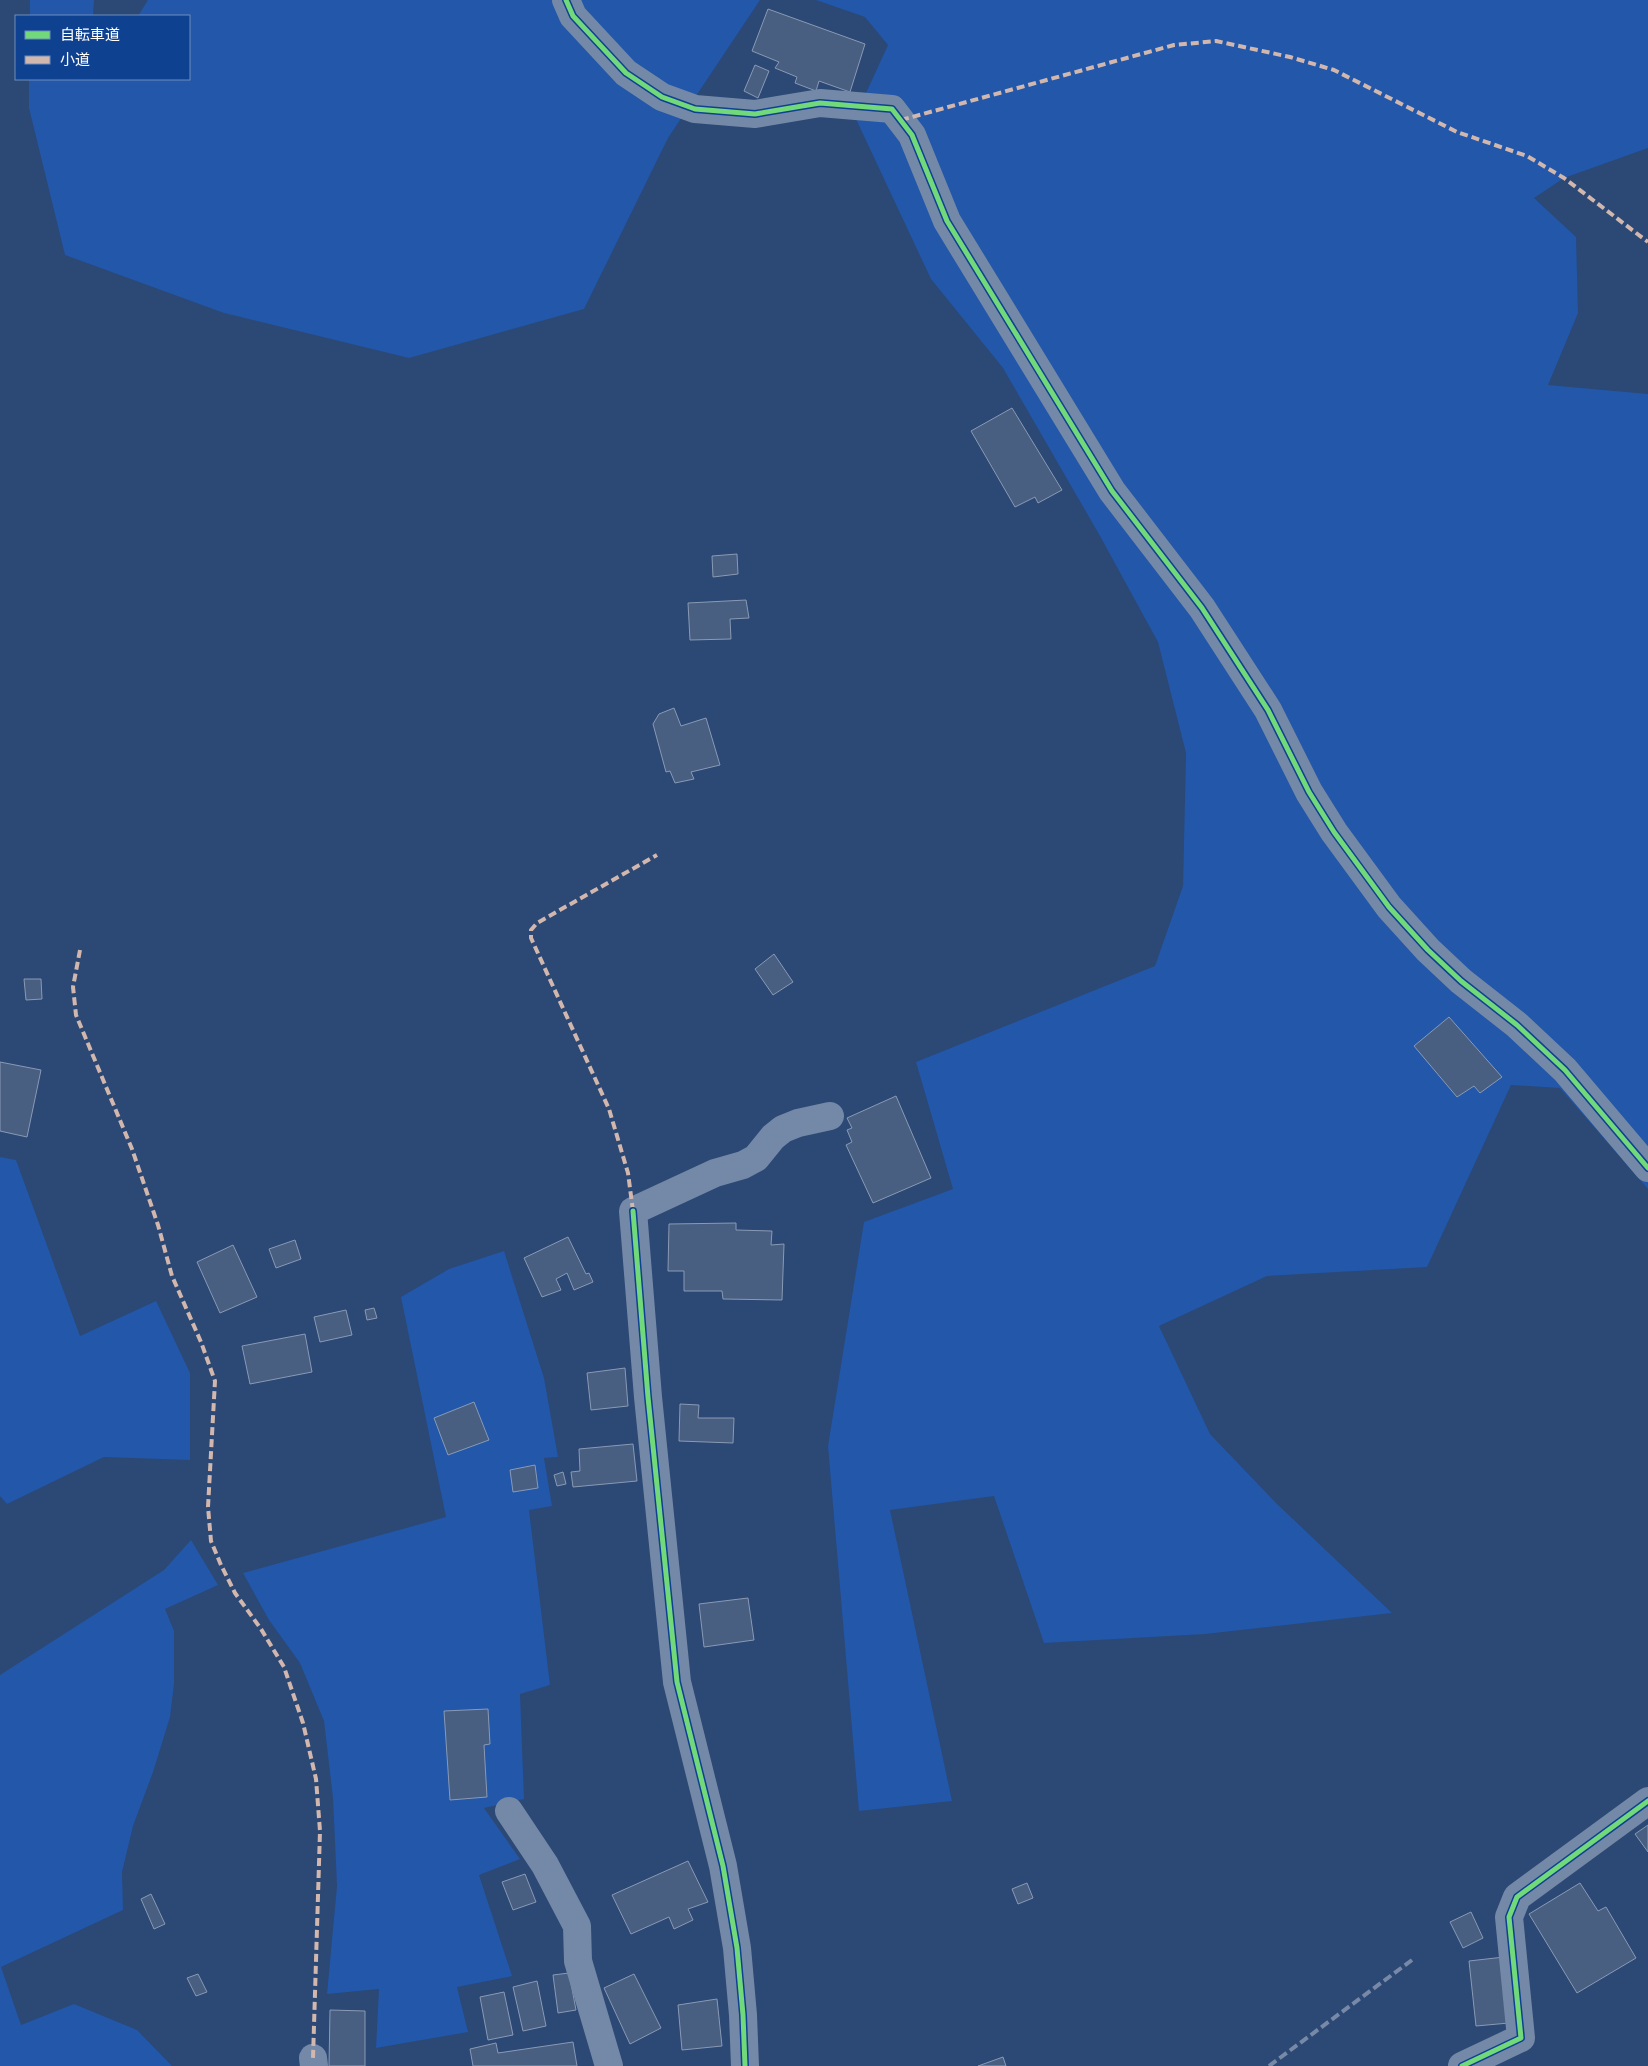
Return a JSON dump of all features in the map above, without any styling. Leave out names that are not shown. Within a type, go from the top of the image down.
[{"type":"street","points":[[566,0],[573,16],[626,73],[662,97],[696,109],[755,114],[820,103],[892,109],[912,134],[947,221],[1112,491],[1202,608],[1268,710],[1309,792],[1334,832],[1390,907],[1428,950],[1461,981],[1517,1025],[1565,1070],[1648,1168]]},
{"type":"street","points":[[745,2066],[737,1948],[725,1875],[677,1682],[648,1398],[633,1211],[715,1173],[743,1165],[756,1158],[773,1137],[783,1129],[798,1123],[830,1116]]},
{"type":"street","points":[[1462,2066],[1521,2038],[1509,1917],[1517,1897],[1648,1801]]},
{"type":"street","points":[[509,1811],[545,1865],[577,1926],[578,1960],[609,2066]]},
{"type":"shaded area","points":[[30,0],[94,0],[93,15],[30,15]]},
{"type":"shaded area","points":[[148,0],[760,0],[668,138],[584,309],[409,358],[224,313],[65,255],[29,108],[29,80],[190,80],[190,15],[139,15]]},
{"type":"shaded area","points":[[816,0],[1648,0],[1648,148],[1564,178],[1534,198],[1576,237],[1578,313],[1548,385],[1648,394],[1648,1189],[1560,1088],[1511,1085],[1427,1267],[1267,1276],[1159,1326],[1210,1434],[1275,1502],[1392,1613],[1205,1634],[1044,1643],[994,1496],[890,1510],[952,1801],[859,1811],[828,1446],[864,1222],[953,1189],[916,1062],[1155,966],[1183,886],[1186,753],[1158,642],[1100,536],[1003,368],[931,279],[855,117],[888,45],[865,17]]},
{"type":"shaded area","points":[[0,1157],[16,1160],[80,1336],[156,1301],[190,1373],[190,1460],[104,1457],[7,1504],[0,1496]]},
{"type":"shaded area","points":[[504,1251],[544,1378],[558,1457],[544,1458],[552,1506],[529,1510],[550,1685],[520,1694],[524,1799],[484,1808],[520,1859],[479,1875],[512,1976],[457,1987],[468,2032],[376,2048],[379,1989],[327,1994],[337,1886],[333,1798],[324,1721],[300,1663],[269,1620],[243,1573],[446,1517],[401,1297],[449,1269]]},
{"type":"shaded area","points":[[191,1540],[218,1585],[165,1609],[174,1631],[174,1684],[170,1717],[153,1772],[133,1826],[122,1872],[123,1910],[1,1967],[21,2025],[74,2004],[137,2030],[172,2066],[0,2066],[0,1675],[164,1570]]},
{"type":"building","points":[[768,9],[865,44],[850,92],[819,81],[816,91],[795,83],[797,77],[775,68],[779,62],[752,51]]},
{"type":"building","points":[[755,65],[769,71],[758,98],[744,91]]},
{"type":"building","points":[[1012,408],[1062,490],[1038,503],[1035,497],[1015,507],[971,431]]},
{"type":"building","points":[[737,554],[738,574],[713,577],[712,556]]},
{"type":"building","points":[[746,600],[749,618],[730,619],[731,639],[690,640],[688,603]]},
{"type":"building","points":[[674,708],[681,726],[706,718],[720,765],[691,772],[694,779],[675,783],[670,771],[666,772],[653,724],[659,714]]},
{"type":"building","points":[[774,954],[793,982],[773,995],[755,969]]},
{"type":"building","points":[[24,979],[41,979],[42,999],[26,1000]]},
{"type":"building","points":[[1449,1017],[1502,1077],[1480,1093],[1474,1086],[1457,1097],[1414,1046]]},
{"type":"building","points":[[0,1062],[41,1070],[27,1137],[0,1131]]},
{"type":"building","points":[[896,1096],[931,1178],[873,1203],[846,1145],[852,1142],[847,1130],[852,1128],[847,1118]]},
{"type":"building","points":[[736,1223],[736,1230],[772,1231],[771,1245],[784,1244],[782,1300],[723,1299],[722,1291],[684,1291],[684,1271],[668,1271],[669,1224]]},
{"type":"building","points":[[568,1237],[586,1274],[589,1273],[593,1282],[574,1290],[567,1273],[556,1279],[561,1290],[542,1297],[524,1258]]},
{"type":"building","points":[[295,1240],[301,1259],[276,1268],[269,1249]]},
{"type":"building","points":[[233,1245],[257,1297],[220,1313],[197,1262]]},
{"type":"building","points":[[374,1308],[377,1318],[367,1320],[365,1310]]},
{"type":"building","points":[[346,1310],[352,1335],[320,1342],[314,1317]]},
{"type":"building","points":[[305,1334],[312,1372],[250,1384],[242,1346]]},
{"type":"building","points":[[625,1368],[628,1406],[591,1410],[587,1373]]},
{"type":"building","points":[[474,1402],[489,1440],[448,1455],[434,1418]]},
{"type":"building","points":[[680,1404],[699,1405],[698,1418],[734,1418],[733,1443],[679,1441]]},
{"type":"building","points":[[633,1444],[637,1481],[573,1487],[571,1472],[580,1471],[579,1449]]},
{"type":"building","points":[[535,1465],[538,1488],[513,1492],[510,1470]]},
{"type":"building","points":[[563,1472],[566,1484],[557,1486],[554,1475]]},
{"type":"building","points":[[748,1598],[754,1640],[704,1647],[699,1604]]},
{"type":"building","points":[[488,1709],[490,1744],[484,1745],[487,1797],[450,1800],[444,1711]]},
{"type":"building","points":[[1648,1825],[1648,1852],[1635,1834]]},
{"type":"building","points":[[688,1861],[708,1902],[688,1909],[693,1920],[674,1929],[669,1917],[631,1934],[612,1895]]},
{"type":"building","points":[[525,1874],[536,1902],[513,1910],[502,1882]]},
{"type":"building","points":[[1027,1883],[1033,1898],[1018,1904],[1012,1889]]},
{"type":"building","points":[[1580,1883],[1598,1911],[1606,1907],[1636,1958],[1577,1993],[1529,1914]]},
{"type":"building","points":[[151,1894],[165,1924],[154,1929],[141,1899]]},
{"type":"building","points":[[1471,1912],[1483,1938],[1463,1948],[1450,1922]]},
{"type":"building","points":[[1504,1957],[1509,2023],[1476,2026],[1469,1961]]},
{"type":"building","points":[[569,1973],[576,2010],[558,2013],[553,1975]]},
{"type":"building","points":[[198,1974],[207,1992],[196,1996],[187,1978]]},
{"type":"building","points":[[634,1974],[661,2028],[630,2044],[604,1988]]},
{"type":"building","points":[[537,1981],[546,2026],[523,2031],[513,1987]]},
{"type":"building","points":[[504,1992],[513,2035],[488,2040],[480,1997]]},
{"type":"building","points":[[717,1999],[722,2046],[682,2050],[678,2005]]},
{"type":"building","points":[[330,2010],[365,2011],[365,2066],[329,2066]]},
{"type":"building","points":[[573,2042],[577,2066],[473,2066],[470,2049],[496,2043],[498,2053]]},
{"type":"building","points":[[1003,2057],[1006,2066],[978,2066]]},
{"type":"railway","points":[[1269,2066],[1412,1960]]},
{"type":"marked path","points":[[901,120],[1174,45],[1216,41],[1290,57],[1334,70],[1457,132],[1527,156],[1564,178],[1648,242]]},
{"type":"marked path","points":[[633,1211],[628,1173],[609,1109],[531,938],[531,930],[537,923],[657,855]]},
{"type":"marked path","points":[[80,950],[73,987],[76,1015],[132,1149],[158,1225],[172,1276],[201,1342],[215,1381],[208,1507],[211,1541],[235,1593],[261,1629],[284,1667],[303,1723],[316,1779],[320,1831],[313,2058]]},
{"type":"cycle path","points":[[566,0],[573,16],[626,73],[662,97],[695,109],[755,114],[820,103],[892,109],[912,135],[947,221],[1112,491],[1202,608],[1268,710],[1309,792],[1334,832],[1389,907],[1428,950],[1461,981],[1517,1025],[1565,1070],[1648,1168]]},
{"type":"cycle path","points":[[633,1211],[648,1397],[677,1682],[723,1866],[737,1948],[745,2066]]},
{"type":"cycle path","points":[[1462,2066],[1521,2038],[1509,1917],[1517,1897],[1648,1801]]}]
